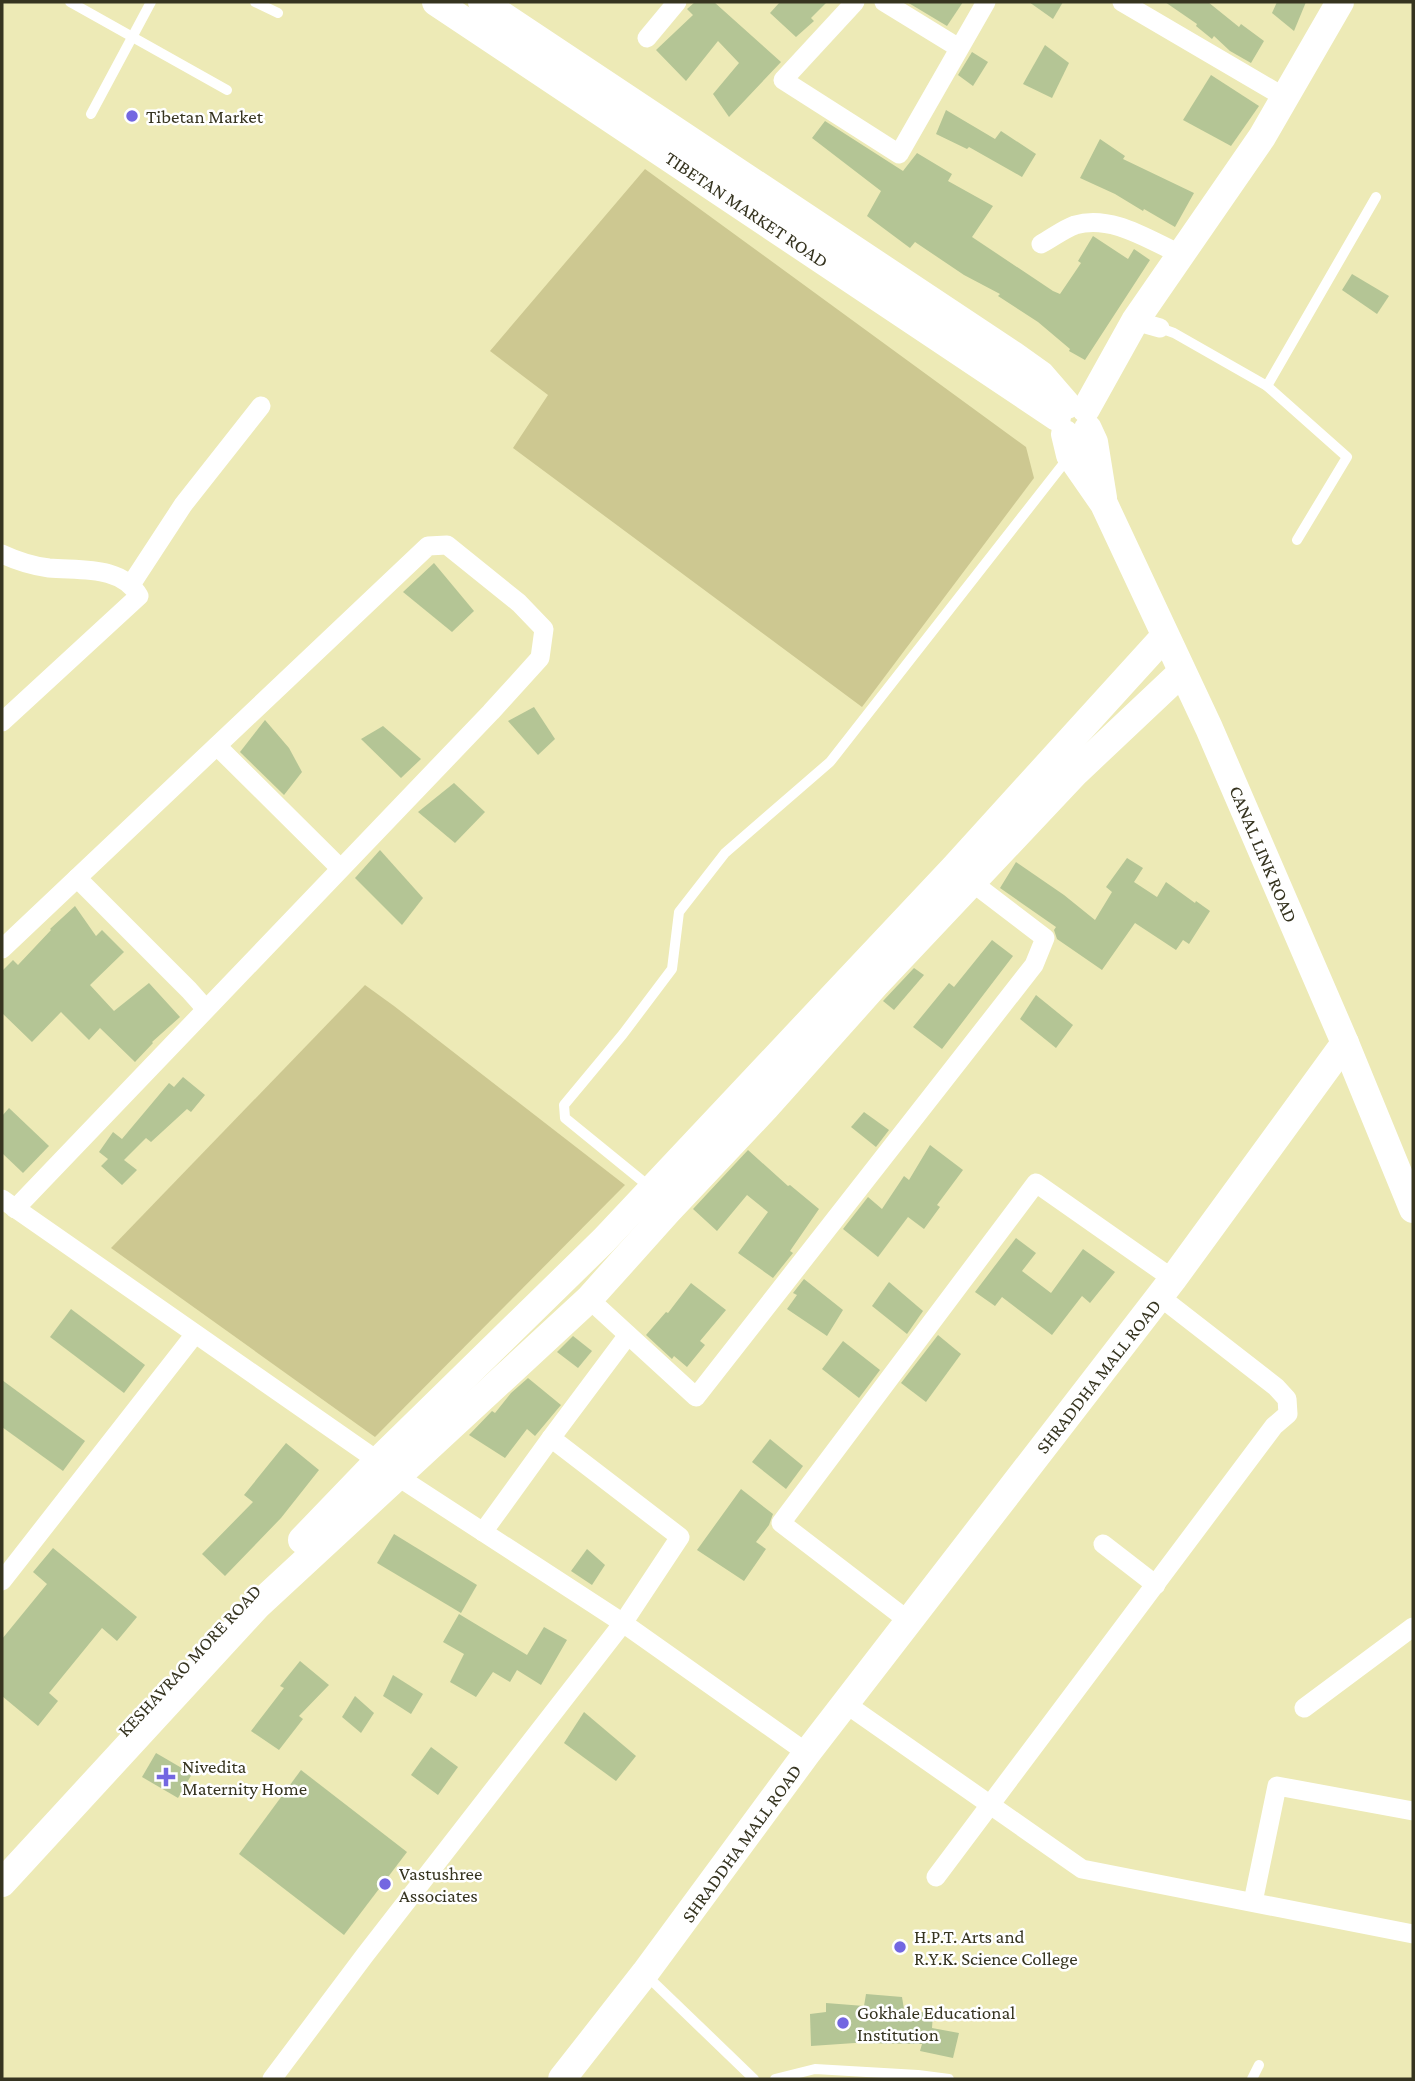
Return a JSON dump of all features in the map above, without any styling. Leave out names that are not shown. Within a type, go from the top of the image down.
[{"type":"street","name":"TIBETAN MARKET ROAD","points":[[436,2],[1072,425]]},
{"type":"street","name":"TIBETAN MARKET ROAD","points":[[482,2],[1041,375],[1072,425]]},
{"type":"street","points":[[647,38],[677,2]]},
{"type":"street","points":[[855,2],[783,80],[899,154],[986,2]]},
{"type":"street","points":[[884,2],[959,48]]},
{"type":"street","points":[[1122,2],[1284,97]]},
{"type":"street","points":[[1072,425],[1148,325],[1180,254],[1262,137],[1339,2]]},
{"type":"street","points":[[1041,244],[1076,225],[1099,223],[1120,227],[1180,254]]},
{"type":"street","points":[[132,583],[183,505],[261,406]]},
{"type":"street","name":"CANAL LINK ROAD","points":[[1072,425],[1104,504],[1209,729],[1345,1043],[1413,1209]]},
{"type":"street","points":[[2,948],[428,546],[447,545],[519,603],[544,629],[540,658],[205,1008],[9,1204]]},
{"type":"street","points":[[2,554],[48,568],[100,571],[132,583],[139,596],[2,722]]},
{"type":"street","points":[[2,1883],[257,1606],[963,858],[1165,636]]},
{"type":"street","points":[[387,1469],[589,1299],[875,985],[1076,772],[1182,672]]},
{"type":"street","points":[[217,746],[340,869]]},
{"type":"street","points":[[77,877],[205,1008]]},
{"type":"street","points":[[589,1299],[696,1397],[1034,965],[1045,938],[973,883]]},
{"type":"street","name":"SHRADDHA MALL ROAD","points":[[562,2079],[645,1973],[807,1752],[1166,1288],[1345,1043]]},
{"type":"street","points":[[909,1622],[781,1523],[1036,1183],[1166,1288],[1276,1387],[1287,1399],[1288,1414],[1274,1426],[936,1877]]},
{"type":"street","name":"SHRADDHA MALL ROAD","points":[[9,1204],[387,1469],[623,1623],[807,1752]]},
{"type":"street","points":[[2,1581],[195,1334]]},
{"type":"street","points":[[483,1532],[628,1335]]},
{"type":"street","points":[[272,2079],[623,1623],[680,1537],[551,1438]]},
{"type":"street","name":"KESHAVRAO MORE ROAD","points":[[2,1861],[221,1625],[387,1469]]},
{"type":"street","points":[[1103,1544],[1156,1585]]},
{"type":"street","points":[[1304,1708],[1413,1627]]},
{"type":"street","points":[[846,1704],[1082,1869],[1413,1934]]},
{"type":"street","points":[[1253,1902],[1277,1786],[1413,1811]]},
{"type":"lane","points":[[69,2],[227,90]]},
{"type":"lane","points":[[91,114],[151,2]]},
{"type":"lane","points":[[255,2],[273,8]]},
{"type":"lane","points":[[1267,386],[1376,198]]},
{"type":"lane","points":[[1148,325],[1174,333],[1267,386],[1347,457],[1297,540]]},
{"type":"lane","points":[[652,1188],[565,1118],[564,1105],[672,969],[679,912],[725,853],[830,762],[1072,425]]},
{"type":"lane","points":[[645,1973],[754,2079]]},
{"type":"lane","points":[[1252,2079],[1259,2065]]},
{"type":"lane","points":[[775,2079],[815,2069],[949,2079]]},
{"type":"shaded area","points":[[645,169],[1026,447],[1034,478],[862,707],[513,448],[548,395],[490,351]]},
{"type":"shaded area","points":[[365,985],[625,1185],[375,1437],[111,1248]]},
{"type":"building","points":[[695,2],[714,2],[781,62],[729,117],[713,94],[739,63],[718,41],[686,81],[656,50],[693,15],[687,9]]},
{"type":"building","points":[[780,2],[827,2],[811,18],[814,21],[796,37],[770,13]]},
{"type":"building","points":[[907,2],[963,2],[947,26]]},
{"type":"building","points":[[1029,2],[1063,2],[1053,19]]},
{"type":"building","points":[[1165,2],[1208,2],[1239,27],[1241,24],[1264,41],[1251,63],[1230,51],[1214,36],[1212,39],[1196,26],[1197,24]]},
{"type":"building","points":[[1277,2],[1306,2],[1294,31],[1272,13]]},
{"type":"building","points":[[1045,45],[1069,63],[1052,98],[1023,84]]},
{"type":"building","points":[[972,52],[988,62],[973,86],[958,75]]},
{"type":"building","points":[[1211,75],[1259,106],[1231,146],[1183,120]]},
{"type":"building","points":[[946,110],[995,139],[1001,131],[1036,154],[1022,177],[969,147],[967,149],[936,134]]},
{"type":"building","points":[[825,121],[903,171],[917,153],[952,174],[948,181],[993,206],[972,237],[1060,294],[1081,263],[1078,261],[1093,236],[1128,259],[1134,249],[1150,260],[1085,360],[1069,351],[1070,349],[1038,322],[998,296],[1000,294],[964,275],[915,242],[910,248],[867,216],[881,191],[812,138]]},
{"type":"building","points":[[1100,139],[1125,156],[1123,159],[1194,193],[1175,227],[1080,178]]},
{"type":"building","points":[[1352,274],[1389,296],[1377,314],[1342,290]]},
{"type":"building","points":[[434,563],[474,611],[452,632],[403,592]]},
{"type":"building","points":[[534,707],[555,739],[538,755],[508,721]]},
{"type":"building","points":[[265,720],[289,748],[302,772],[284,795],[240,752]]},
{"type":"building","points":[[383,726],[421,759],[401,778],[361,739]]},
{"type":"building","points":[[454,783],[485,812],[455,843],[418,812]]},
{"type":"building","points":[[380,850],[423,898],[402,925],[355,878]]},
{"type":"building","points":[[1127,858],[1143,868],[1134,882],[1157,897],[1166,882],[1210,911],[1189,944],[1183,940],[1176,950],[1135,923],[1102,970],[1057,939],[1054,930],[1056,927],[1000,888],[1016,862],[1095,920],[1112,892],[1106,887]]},
{"type":"building","points":[[75,906],[96,936],[102,930],[124,952],[90,985],[114,1011],[149,983],[180,1017],[152,1042],[135,1062],[100,1028],[89,1040],[61,1012],[32,1042],[2,1013],[2,971],[13,960],[18,965]]},
{"type":"building","points":[[992,940],[1013,956],[942,1049],[913,1027],[949,983],[954,987]]},
{"type":"building","points":[[914,968],[924,975],[894,1010],[883,1001]]},
{"type":"building","points":[[1036,995],[1073,1025],[1056,1048],[1020,1019]]},
{"type":"building","points":[[183,1077],[205,1095],[191,1112],[187,1109],[151,1142],[146,1138],[124,1160],[137,1170],[122,1185],[101,1166],[108,1159],[99,1152],[113,1132],[122,1139],[169,1083],[174,1087]]},
{"type":"building","points":[[9,1108],[49,1146],[23,1173],[2,1153],[2,1116]]},
{"type":"building","points":[[864,1112],[889,1130],[876,1147],[851,1127]]},
{"type":"building","points":[[930,1145],[963,1170],[937,1205],[940,1207],[924,1229],[908,1217],[878,1257],[843,1229],[868,1197],[882,1209],[904,1176],[909,1180]]},
{"type":"building","points":[[748,1150],[788,1186],[819,1209],[790,1251],[793,1253],[773,1278],[738,1253],[768,1212],[747,1195],[717,1231],[693,1209]]},
{"type":"building","points":[[1016,1238],[1036,1253],[1022,1271],[1051,1293],[1083,1249],[1115,1272],[1090,1303],[1082,1296],[1052,1335],[1002,1297],[995,1306],[975,1292]]},
{"type":"building","points":[[804,1279],[843,1310],[827,1336],[787,1309],[797,1295],[793,1293]]},
{"type":"building","points":[[889,1282],[923,1311],[907,1334],[872,1306]]},
{"type":"building","points":[[691,1283],[726,1310],[700,1341],[705,1345],[687,1367],[674,1356],[672,1359],[646,1335],[666,1312],[668,1313]]},
{"type":"building","points":[[71,1309],[145,1365],[124,1393],[50,1337]]},
{"type":"building","points":[[938,1335],[961,1354],[926,1402],[901,1383]]},
{"type":"building","points":[[573,1336],[592,1351],[578,1368],[557,1352]]},
{"type":"building","points":[[843,1341],[880,1370],[859,1398],[822,1369]]},
{"type":"building","points":[[528,1378],[561,1405],[535,1436],[527,1429],[505,1458],[469,1435],[492,1411],[495,1413]]},
{"type":"building","points":[[2,1380],[85,1441],[63,1471],[2,1427]]},
{"type":"building","points":[[770,1439],[803,1466],[786,1489],[752,1462]]},
{"type":"building","points":[[286,1443],[319,1470],[281,1518],[225,1576],[202,1554],[253,1502],[244,1495]]},
{"type":"building","points":[[741,1489],[773,1514],[769,1525],[756,1542],[766,1549],[744,1581],[697,1550]]},
{"type":"building","points":[[394,1534],[477,1585],[461,1613],[377,1563]]},
{"type":"building","points":[[53,1548],[137,1617],[117,1641],[102,1628],[49,1693],[58,1701],[38,1726],[2,1696],[2,1639],[47,1584],[33,1572]]},
{"type":"building","points":[[587,1549],[605,1565],[592,1585],[571,1571]]},
{"type":"building","points":[[459,1614],[527,1655],[544,1627],[567,1640],[541,1685],[517,1670],[510,1682],[493,1672],[476,1697],[450,1682],[464,1654],[443,1642]]},
{"type":"building","points":[[300,1661],[329,1685],[299,1716],[303,1719],[279,1750],[251,1731],[284,1688],[280,1686]]},
{"type":"building","points":[[393,1675],[423,1694],[411,1714],[383,1696]]},
{"type":"building","points":[[355,1696],[374,1713],[361,1733],[342,1717]]},
{"type":"building","points":[[584,1712],[636,1756],[616,1781],[564,1743]]},
{"type":"building","points":[[431,1747],[458,1767],[438,1795],[411,1775]]},
{"type":"building","points":[[156,1753],[192,1774],[178,1798],[142,1777]]},
{"type":"building","points":[[301,1770],[407,1852],[344,1935],[239,1854]]},
{"type":"building","points":[[866,1994],[902,1997],[904,2009],[933,2014],[932,2028],[959,2033],[953,2058],[920,2051],[922,2044],[855,2043],[811,2046],[810,2014],[826,2012],[826,2003],[864,2006]]},
{"type":"place","name":"Tibetan Market","points":[[132,116]]},
{"type":"place","name":"Nivedita Maternity Home","points":[[166,1777]]},
{"type":"place","name":"Vastushree Associates","points":[[385,1884]]},
{"type":"place","name":"H.P.T. Arts and R.Y.K. Science College","points":[[900,1947]]},
{"type":"place","name":"Gokhale Educational Institution","points":[[843,2023]]}]
